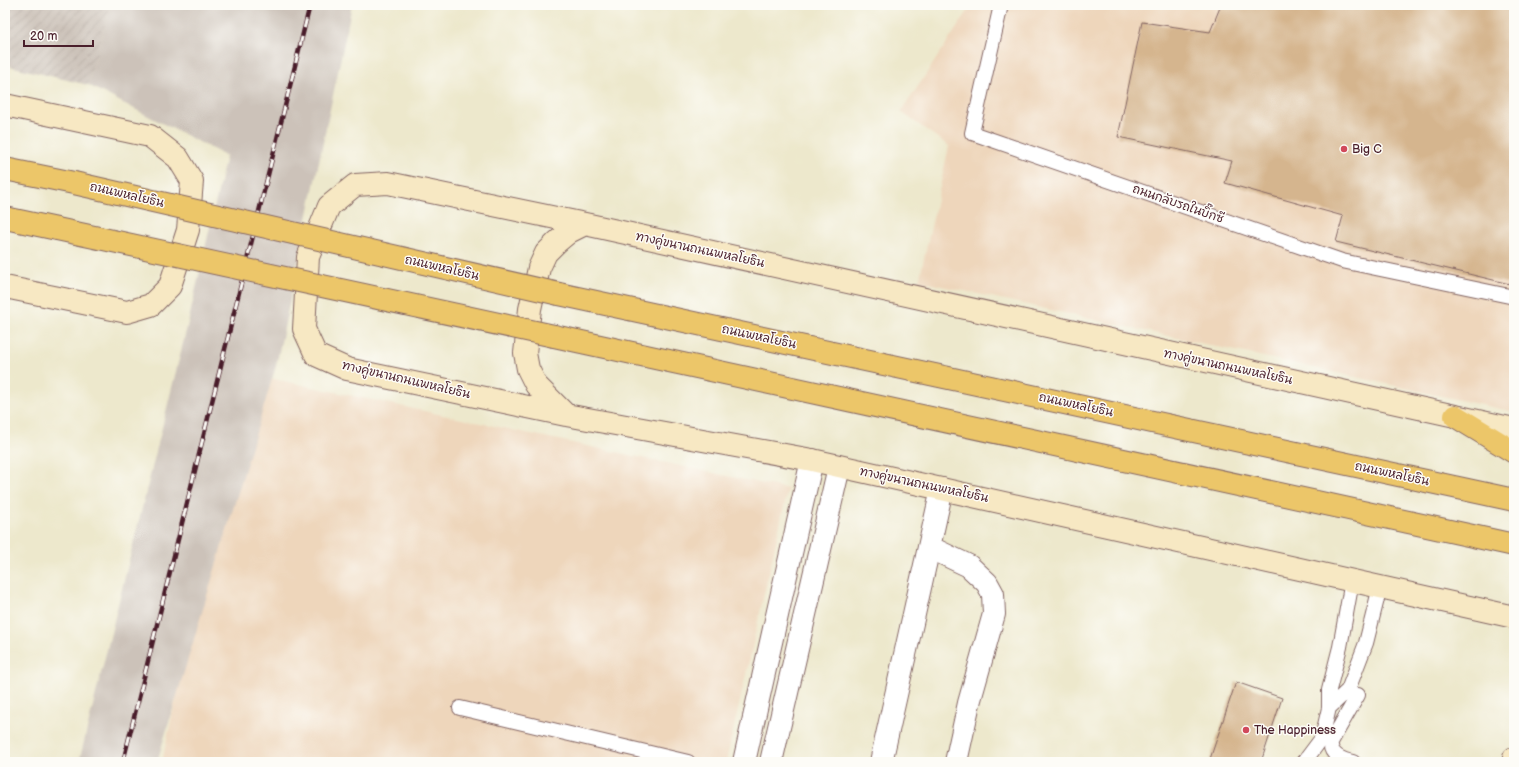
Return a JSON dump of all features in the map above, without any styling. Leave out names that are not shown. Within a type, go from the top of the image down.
[{"type":"highway","name":"ถนนพหลโยธิน","points":[[5,169],[74,183],[559,294],[1514,500]]},
{"type":"highway","points":[[5,218],[1514,545]]},
{"type":"highway","points":[[1455,416],[1514,452]]},
{"type":"main road","points":[[5,105],[150,136],[178,158],[192,181],[188,230],[170,286],[152,305],[127,312],[5,287]]},
{"type":"main road","name":"ทางคู่ขนานถนนพหลโยธิน","points":[[1514,429],[585,224],[388,183],[355,185],[329,206],[308,257],[304,329],[316,355],[347,369],[566,415],[812,460],[1514,617]]},
{"type":"main road","points":[[566,415],[536,385],[528,369],[525,354],[530,308],[539,268],[546,253],[557,242],[569,232],[585,224]]},
{"type":"main road","points":[[1513,762],[1514,758]]},
{"type":"street","points":[[744,762],[812,460]]},
{"type":"street","points":[[770,762],[839,467]]},
{"type":"street","points":[[881,762],[942,489]]},
{"type":"street","points":[[929,547],[969,566],[987,582],[993,594],[994,614],[969,703],[956,762]]},
{"type":"lane","name":"ถนนกลับรถในบิ๊กซี","points":[[1001,5],[972,133],[1342,261],[1514,297]]},
{"type":"lane","points":[[1304,762],[1322,738],[1329,708],[1329,690],[1340,647],[1352,581]]},
{"type":"lane","points":[[1329,708],[1348,690],[1366,643],[1380,587]]},
{"type":"lane","points":[[1353,762],[1336,755],[1330,746],[1358,695]]},
{"type":"lane","points":[[460,708],[688,762]]},
{"type":"shaded area","points":[[5,5],[111,5],[88,85],[5,65]]},
{"type":"shaded area","points":[[111,5],[352,5],[276,366],[157,762],[79,762],[189,319],[226,156],[88,85]]},
{"type":"shaded area","points":[[972,5],[1514,5],[1514,412],[919,281],[949,146],[901,112]]},
{"type":"shaded area","points":[[246,373],[788,489],[726,762],[162,762]]},
{"type":"building","name":"Big C","points":[[1221,5],[1514,5],[1514,285],[1336,242],[1343,216],[1225,183],[1232,161],[1118,137],[1142,22],[1210,32]]},
{"type":"building","name":"The Happiness","points":[[1236,682],[1282,698],[1261,762],[1209,762]]},
{"type":"railway","points":[[123,762],[310,5]]},
{"type":"place","name":"Big C","points":[[1344,149]]},
{"type":"place","name":"The Happiness","points":[[1246,730]]}]
